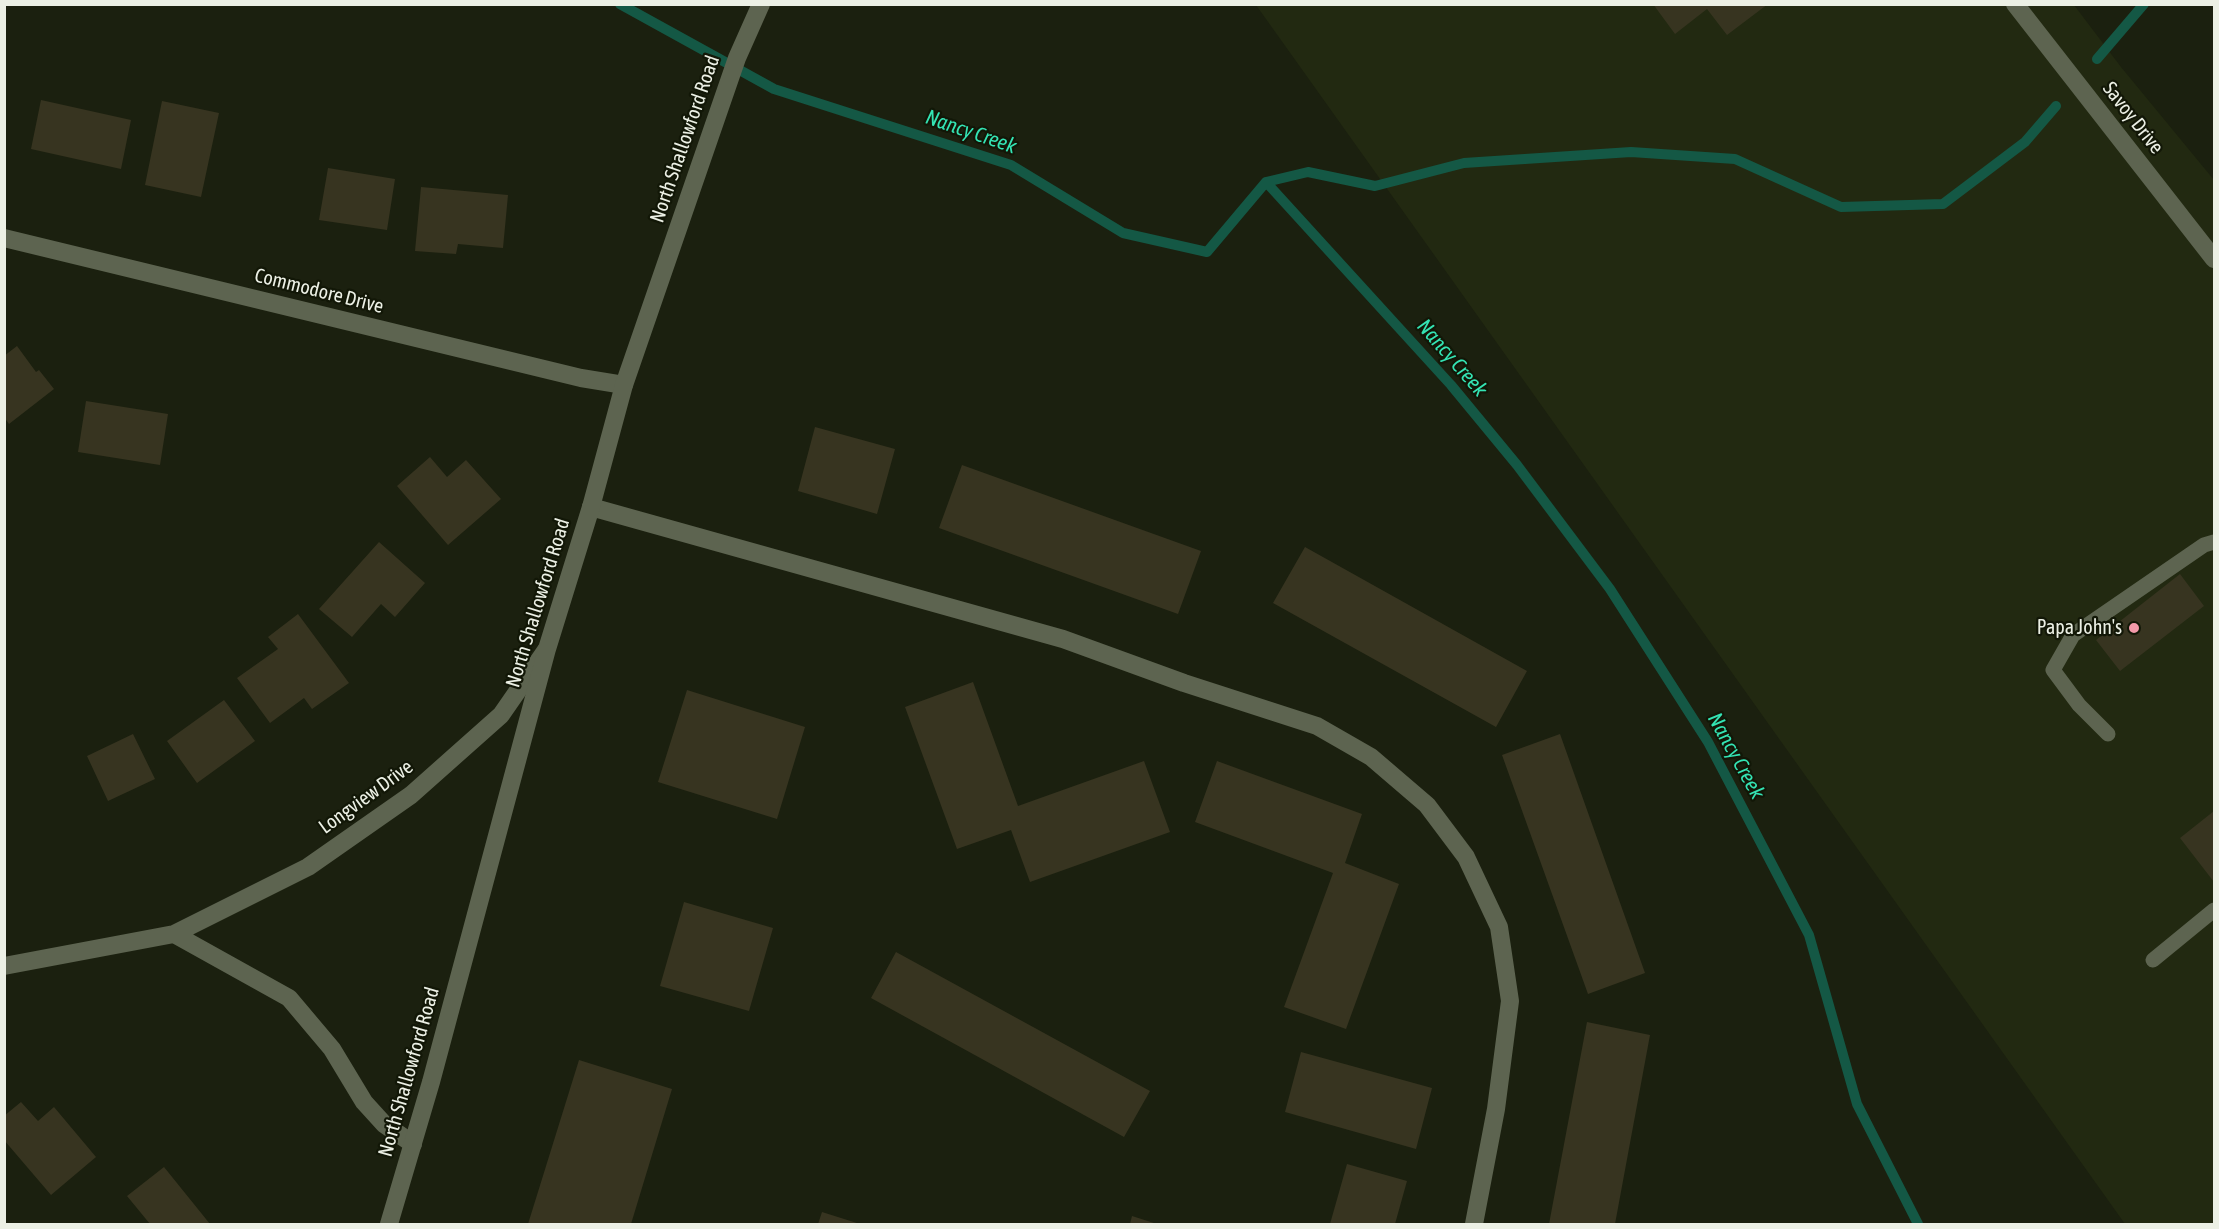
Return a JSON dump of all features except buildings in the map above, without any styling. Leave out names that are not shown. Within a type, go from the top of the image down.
[{"type":"street","name":"North Shallowford Road","points":[[389,1224],[431,1082],[547,649],[591,507],[624,385],[737,58],[761,4]]},
{"type":"street","name":"Savoy Drive","points":[[2015,4],[2214,259]]},
{"type":"street","name":"Commodore Drive","points":[[4,238],[593,381],[624,385]]},
{"type":"street","points":[[591,507],[1063,639],[1184,683],[1317,726],[1371,757],[1427,805],[1453,839],[1466,857],[1499,927],[1510,1001],[1496,1109],[1474,1224]]},
{"type":"street","name":"Longview Drive","points":[[4,966],[174,934],[308,867],[411,795],[501,715],[547,649]]},
{"type":"street","points":[[174,934],[289,998],[332,1049],[364,1102],[384,1124],[412,1144]]},
{"type":"lane","points":[[2108,734],[2079,705],[2053,670],[2073,635],[2204,545],[2214,542]]},
{"type":"lane","points":[[2153,960],[2214,910]]},
{"type":"shaded area","points":[[1256,5],[2074,5],[2121,67],[2214,180],[2214,1224],[2125,1224]]},
{"type":"waterway","name":"Nancy Creek","points":[[620,4],[774,89],[1011,165],[1123,233],[1207,252],[1266,182]]},
{"type":"waterway","points":[[2097,59],[2144,4]]},
{"type":"waterway","points":[[1266,182],[1308,172],[1375,186],[1464,163],[1631,152],[1735,159],[1841,207],[1943,204],[2025,142],[2056,106]]},
{"type":"waterway","name":"Nancy Creek","points":[[1266,182],[1451,385],[1517,465],[1610,589],[1708,742],[1809,935],[1857,1104],[1918,1224]]},
{"type":"place","name":"Papa John's","points":[[2134,628]]}]
